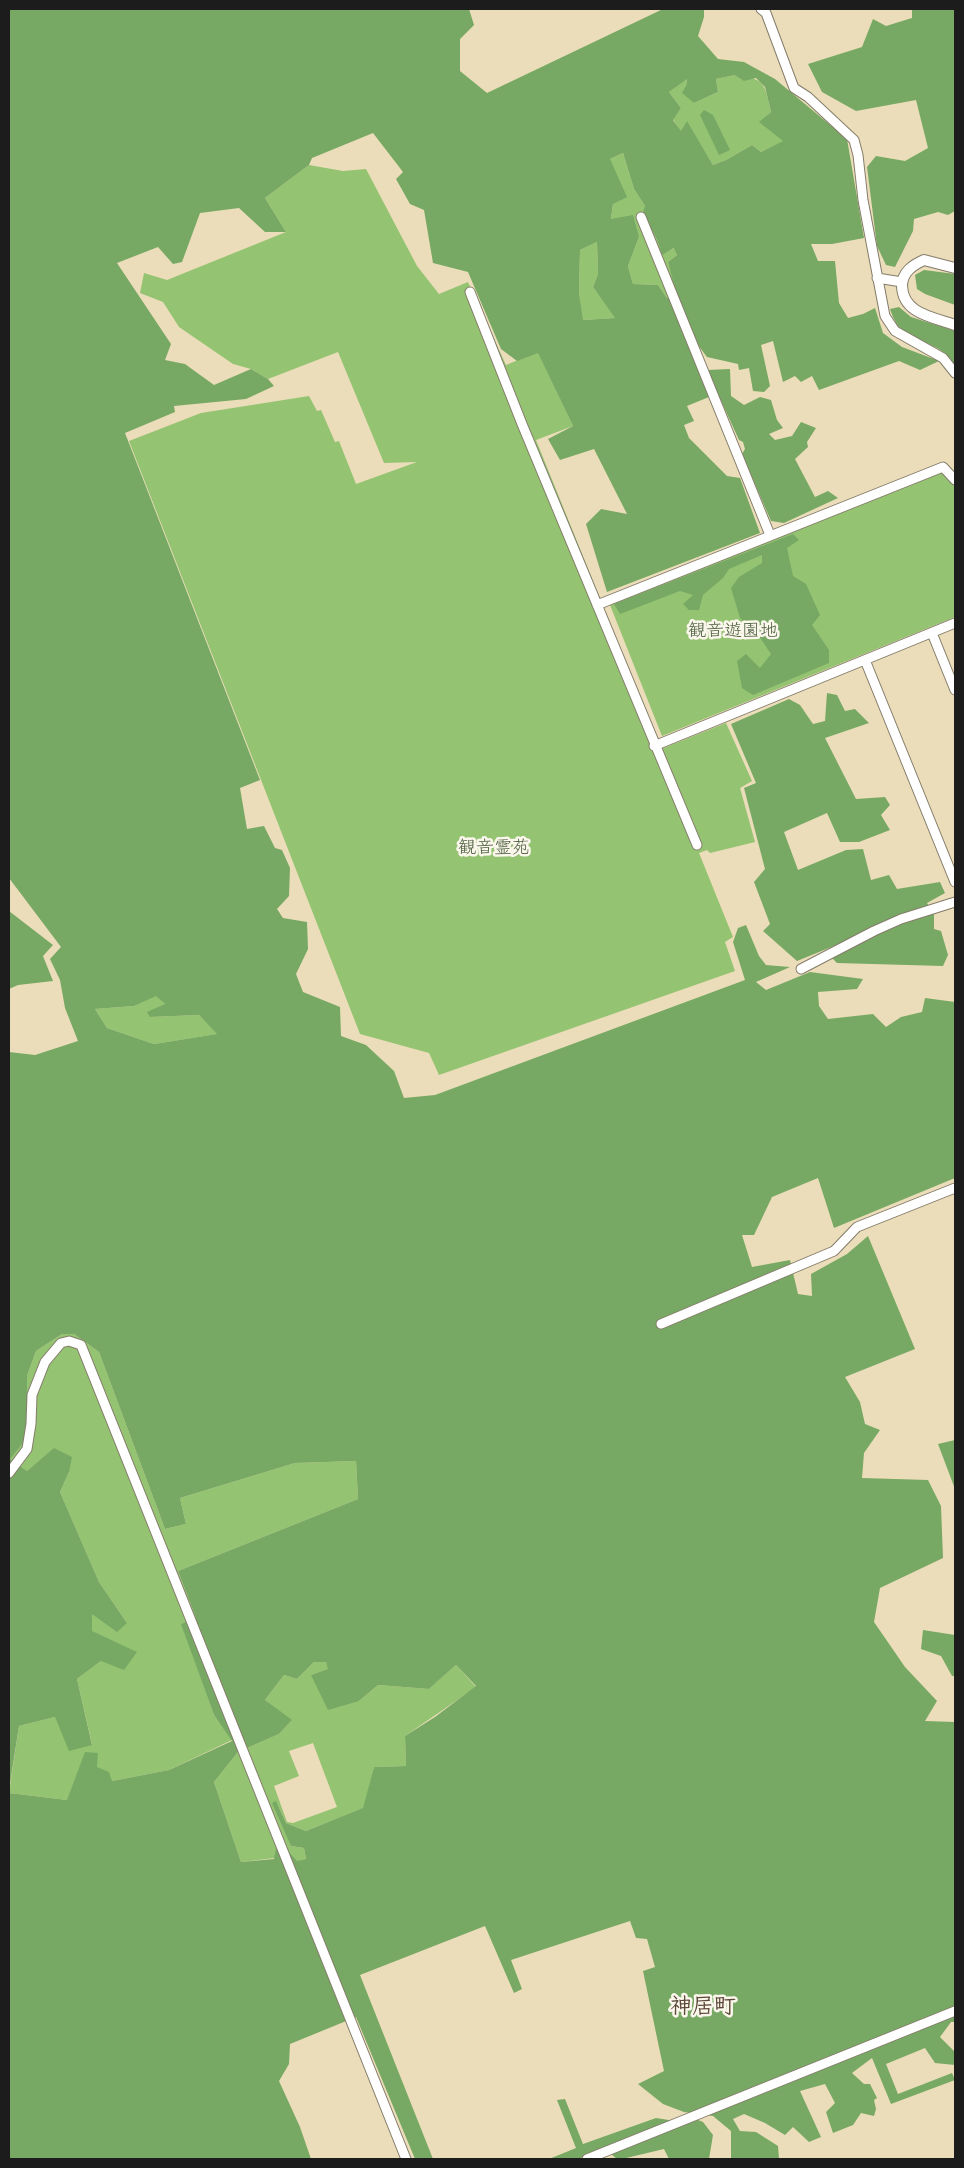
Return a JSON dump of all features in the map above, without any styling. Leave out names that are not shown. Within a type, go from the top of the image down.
[{"type":"street","points":[[761,9],[766,13],[794,88],[808,97],[854,140],[858,155],[863,200],[885,316],[895,331],[944,358],[955,373]]},
{"type":"street","points":[[641,217],[770,535]]},
{"type":"street","points":[[955,268],[924,260],[912,265],[902,282],[903,296],[908,306],[955,325]]},
{"type":"street","points":[[877,278],[902,282]]},
{"type":"street","points":[[470,292],[597,605],[644,715],[654,746],[697,845]]},
{"type":"street","points":[[597,605],[942,467],[955,480]]},
{"type":"street","points":[[654,746],[955,623]]},
{"type":"street","points":[[932,633],[955,690]]},
{"type":"street","points":[[865,660],[955,882]]},
{"type":"street","points":[[801,969],[874,930],[901,919],[955,902]]},
{"type":"street","points":[[661,1324],[834,1252],[856,1227],[955,1188]]},
{"type":"street","points":[[9,1473],[27,1449],[32,1424],[32,1395],[45,1362],[61,1343],[69,1341],[81,1345],[406,2159]]},
{"type":"street","points":[[587,2159],[955,2011]]},
{"type":"green space","points":[[9,9],[469,9],[474,25],[460,39],[460,71],[487,93],[663,9],[704,9],[704,17],[698,36],[718,59],[744,62],[775,79],[847,139],[864,238],[832,244],[811,244],[818,261],[835,261],[839,303],[848,318],[875,308],[883,333],[902,347],[939,361],[920,370],[899,361],[819,390],[812,376],[801,382],[795,376],[783,382],[773,341],[761,345],[770,386],[764,392],[753,391],[749,368],[739,370],[738,364],[707,357],[695,341],[709,397],[687,406],[694,421],[684,425],[689,438],[727,476],[740,478],[760,533],[607,592],[586,524],[601,509],[627,514],[594,449],[560,460],[548,439],[573,426],[538,353],[517,361],[501,349],[468,272],[433,263],[424,210],[410,204],[396,179],[403,172],[373,133],[312,158],[309,165],[265,198],[286,232],[265,232],[239,208],[200,213],[182,262],[173,264],[158,247],[117,263],[171,344],[165,360],[185,364],[214,385],[251,369],[268,379],[274,386],[246,399],[174,406],[175,412],[125,433],[260,780],[240,788],[247,829],[264,826],[275,848],[282,850],[290,868],[289,896],[277,909],[283,918],[307,922],[308,949],[296,974],[303,992],[340,1007],[341,1036],[366,1045],[394,1071],[404,1098],[435,1095],[745,980],[733,942],[738,928],[746,925],[759,956],[766,965],[790,967],[756,982],[766,990],[810,972],[863,979],[857,989],[818,992],[819,1006],[828,1019],[873,1014],[886,1027],[901,1017],[922,1012],[925,998],[955,1002],[955,1178],[834,1228],[818,1178],[772,1197],[754,1235],[742,1235],[752,1267],[790,1260],[798,1294],[812,1296],[811,1274],[847,1254],[868,1236],[915,1349],[845,1377],[860,1402],[865,1424],[880,1430],[864,1453],[862,1478],[928,1480],[941,1506],[943,1558],[880,1588],[874,1622],[905,1667],[937,1701],[925,1721],[955,1722],[955,2006],[951,2008],[955,2014],[955,2022],[951,2022],[940,2037],[955,2052],[955,2065],[935,2063],[925,2048],[886,2064],[898,2094],[952,2073],[955,2080],[891,2104],[872,2058],[852,2073],[864,2084],[870,2084],[877,2098],[874,2100],[876,2109],[874,2116],[861,2113],[853,2125],[833,2133],[826,2112],[835,2103],[825,2084],[800,2091],[821,2137],[809,2142],[793,2127],[785,2135],[765,2123],[744,2114],[733,2119],[740,2131],[756,2132],[778,2146],[779,2159],[731,2159],[731,2131],[713,2116],[684,2112],[663,2104],[638,2084],[664,2071],[643,1971],[655,1967],[647,1939],[636,1938],[630,1921],[511,1960],[522,1989],[514,1993],[485,1926],[360,1975],[433,2159],[415,2159],[356,2017],[290,2044],[289,2064],[279,2081],[300,2127],[311,2159],[9,2159],[9,1793],[67,1800],[85,1752],[98,1753],[97,1767],[109,1772],[112,1781],[169,1770],[232,1741],[214,1715],[181,1624],[196,1618],[178,1571],[358,1499],[356,1461],[295,1463],[180,1498],[186,1524],[165,1529],[99,1352],[74,1334],[62,1334],[36,1351],[27,1376],[27,1438],[10,1459],[27,1471],[54,1448],[72,1457],[69,1472],[60,1492],[99,1582],[127,1623],[117,1632],[92,1614],[92,1631],[137,1652],[124,1670],[101,1661],[77,1679],[92,1745],[69,1751],[55,1717],[19,1726],[9,1790],[9,1052],[35,1055],[78,1041],[65,1008],[60,980],[50,959],[61,947],[9,878]],"holes":[[[735,75],[744,81],[756,78],[765,87],[771,112],[759,122],[783,141],[761,152],[752,145],[713,165],[687,121],[681,131],[673,120],[681,108],[669,92],[687,79],[682,93],[694,103],[718,92],[716,79]],[[623,153],[634,189],[645,206],[643,213],[657,240],[662,255],[674,248],[677,255],[668,262],[676,293],[667,298],[658,285],[633,284],[628,266],[639,237],[633,215],[611,219],[613,204],[627,197],[610,159]],[[597,242],[598,274],[593,287],[615,318],[583,320],[579,293],[580,250]],[[156,996],[165,1004],[147,1012],[150,1017],[199,1015],[217,1034],[154,1044],[107,1028],[95,1009],[134,1006]],[[314,1662],[326,1662],[328,1669],[311,1675],[328,1710],[359,1701],[378,1685],[429,1689],[456,1665],[476,1686],[435,1717],[405,1736],[406,1766],[374,1767],[363,1808],[306,1831],[286,1823],[276,1801],[272,1803],[291,1846],[304,1848],[306,1859],[297,1861],[283,1846],[276,1848],[274,1859],[241,1862],[214,1782],[238,1752],[279,1734],[292,1720],[265,1700],[284,1675],[297,1679]]]},
{"type":"green space","points":[[912,9],[955,9],[955,211],[948,215],[938,212],[914,219],[913,231],[895,267],[886,265],[877,246],[867,167],[876,156],[905,161],[928,148],[916,100],[856,111],[822,92],[808,64],[862,47],[873,19],[886,26],[912,18]]},
{"type":"green space","points":[[735,75],[753,78],[762,84],[771,112],[760,122],[784,141],[761,152],[752,145],[713,165],[687,122],[681,132],[673,119],[681,108],[669,92],[687,78],[686,86],[694,103],[718,92],[716,79]]},
{"type":"green space","points":[[704,110],[713,115],[730,150],[719,155],[700,115]]},
{"type":"green space","points":[[623,153],[634,189],[645,206],[648,223],[662,254],[675,248],[677,255],[668,262],[677,293],[667,298],[658,285],[633,284],[628,266],[639,237],[611,220],[613,204],[610,159]]},
{"type":"green space","name":"観音霊苑","points":[[309,165],[343,171],[366,169],[417,266],[439,294],[468,282],[506,365],[538,352],[573,426],[536,440],[661,749],[726,723],[752,781],[740,788],[755,842],[710,853],[707,850],[699,853],[733,937],[725,942],[735,971],[439,1075],[429,1053],[360,1034],[129,441],[201,413],[309,396],[317,411],[321,410],[335,442],[339,441],[356,484],[417,462],[384,463],[338,352],[268,379],[251,369],[233,364],[179,327],[163,302],[140,293],[144,273],[167,280],[286,232],[265,198]]},
{"type":"green space","points":[[597,242],[598,274],[593,287],[616,318],[582,320],[579,293],[580,250]]},
{"type":"green space","points":[[924,270],[955,274],[955,305],[925,294],[917,289],[915,275]]},
{"type":"green space","points":[[899,307],[911,317],[955,331],[955,366],[945,353],[915,338],[899,327],[890,309]]},
{"type":"green space","points":[[730,369],[731,396],[744,405],[760,397],[771,400],[777,420],[783,428],[769,434],[775,440],[792,436],[801,422],[816,428],[807,442],[808,447],[795,459],[815,497],[828,491],[838,498],[784,523],[771,521],[742,454],[745,449],[743,442],[739,440],[707,370]]},
{"type":"green space","name":"観音遊園地","points":[[942,471],[955,486],[955,617],[662,736],[610,605]]},
{"type":"green space","points":[[793,534],[799,540],[787,548],[793,576],[806,584],[820,615],[812,625],[829,650],[829,663],[753,695],[742,688],[737,661],[746,654],[760,668],[771,654],[759,636],[740,618],[731,588],[739,577],[762,563],[762,555],[729,569],[723,578],[703,595],[699,610],[689,610],[683,604],[693,595],[680,591],[620,614],[614,604]]},
{"type":"green space","points":[[827,693],[837,695],[845,711],[855,709],[869,723],[825,738],[856,799],[885,797],[890,805],[881,815],[890,830],[859,842],[840,842],[827,813],[784,832],[798,870],[846,850],[863,849],[871,880],[889,875],[897,889],[940,882],[945,893],[927,903],[934,914],[934,929],[941,931],[948,955],[943,966],[837,963],[832,958],[871,935],[851,939],[797,961],[763,931],[770,924],[754,882],[765,869],[744,788],[756,783],[731,724],[789,699],[800,705],[813,724],[825,721]]},
{"type":"green space","points":[[9,911],[53,945],[43,956],[53,981],[18,985],[9,989]]},
{"type":"green space","points":[[156,995],[165,1004],[150,1017],[199,1015],[218,1034],[154,1044],[107,1028],[95,1009],[134,1006]]},
{"type":"green space","points":[[62,1334],[74,1334],[99,1352],[165,1529],[186,1524],[180,1498],[295,1463],[356,1461],[358,1499],[178,1571],[196,1618],[182,1624],[214,1715],[232,1740],[169,1770],[112,1781],[67,1800],[9,1793],[19,1726],[55,1717],[92,1744],[77,1679],[101,1661],[92,1631],[92,1613],[127,1623],[99,1582],[60,1492],[69,1472],[54,1449],[27,1471],[9,1459],[27,1438],[27,1376],[36,1351]]},
{"type":"green space","points":[[955,1440],[955,1489],[938,1444]]},
{"type":"green space","points":[[923,1630],[955,1635],[955,1676],[952,1676],[941,1656],[921,1649]]},
{"type":"green space","points":[[314,1662],[326,1662],[329,1669],[311,1675],[359,1701],[378,1685],[429,1689],[456,1665],[476,1687],[405,1736],[406,1766],[374,1767],[364,1808],[306,1831],[286,1823],[276,1801],[291,1846],[304,1848],[306,1859],[297,1862],[275,1858],[241,1862],[214,1782],[238,1752],[279,1734],[291,1721],[265,1700],[284,1675],[297,1679]],"holes":[[[313,1743],[337,1807],[293,1823],[287,1822],[274,1786],[299,1776],[289,1751]]]},
{"type":"green space","points":[[565,2099],[583,2144],[656,2118],[675,2121],[689,2116],[703,2122],[713,2135],[709,2159],[669,2159],[664,2149],[617,2159],[605,2149],[578,2159],[549,2159],[576,2148],[557,2100]]},
{"type":"district","name":"神居町","points":[[703,2007]]}]
